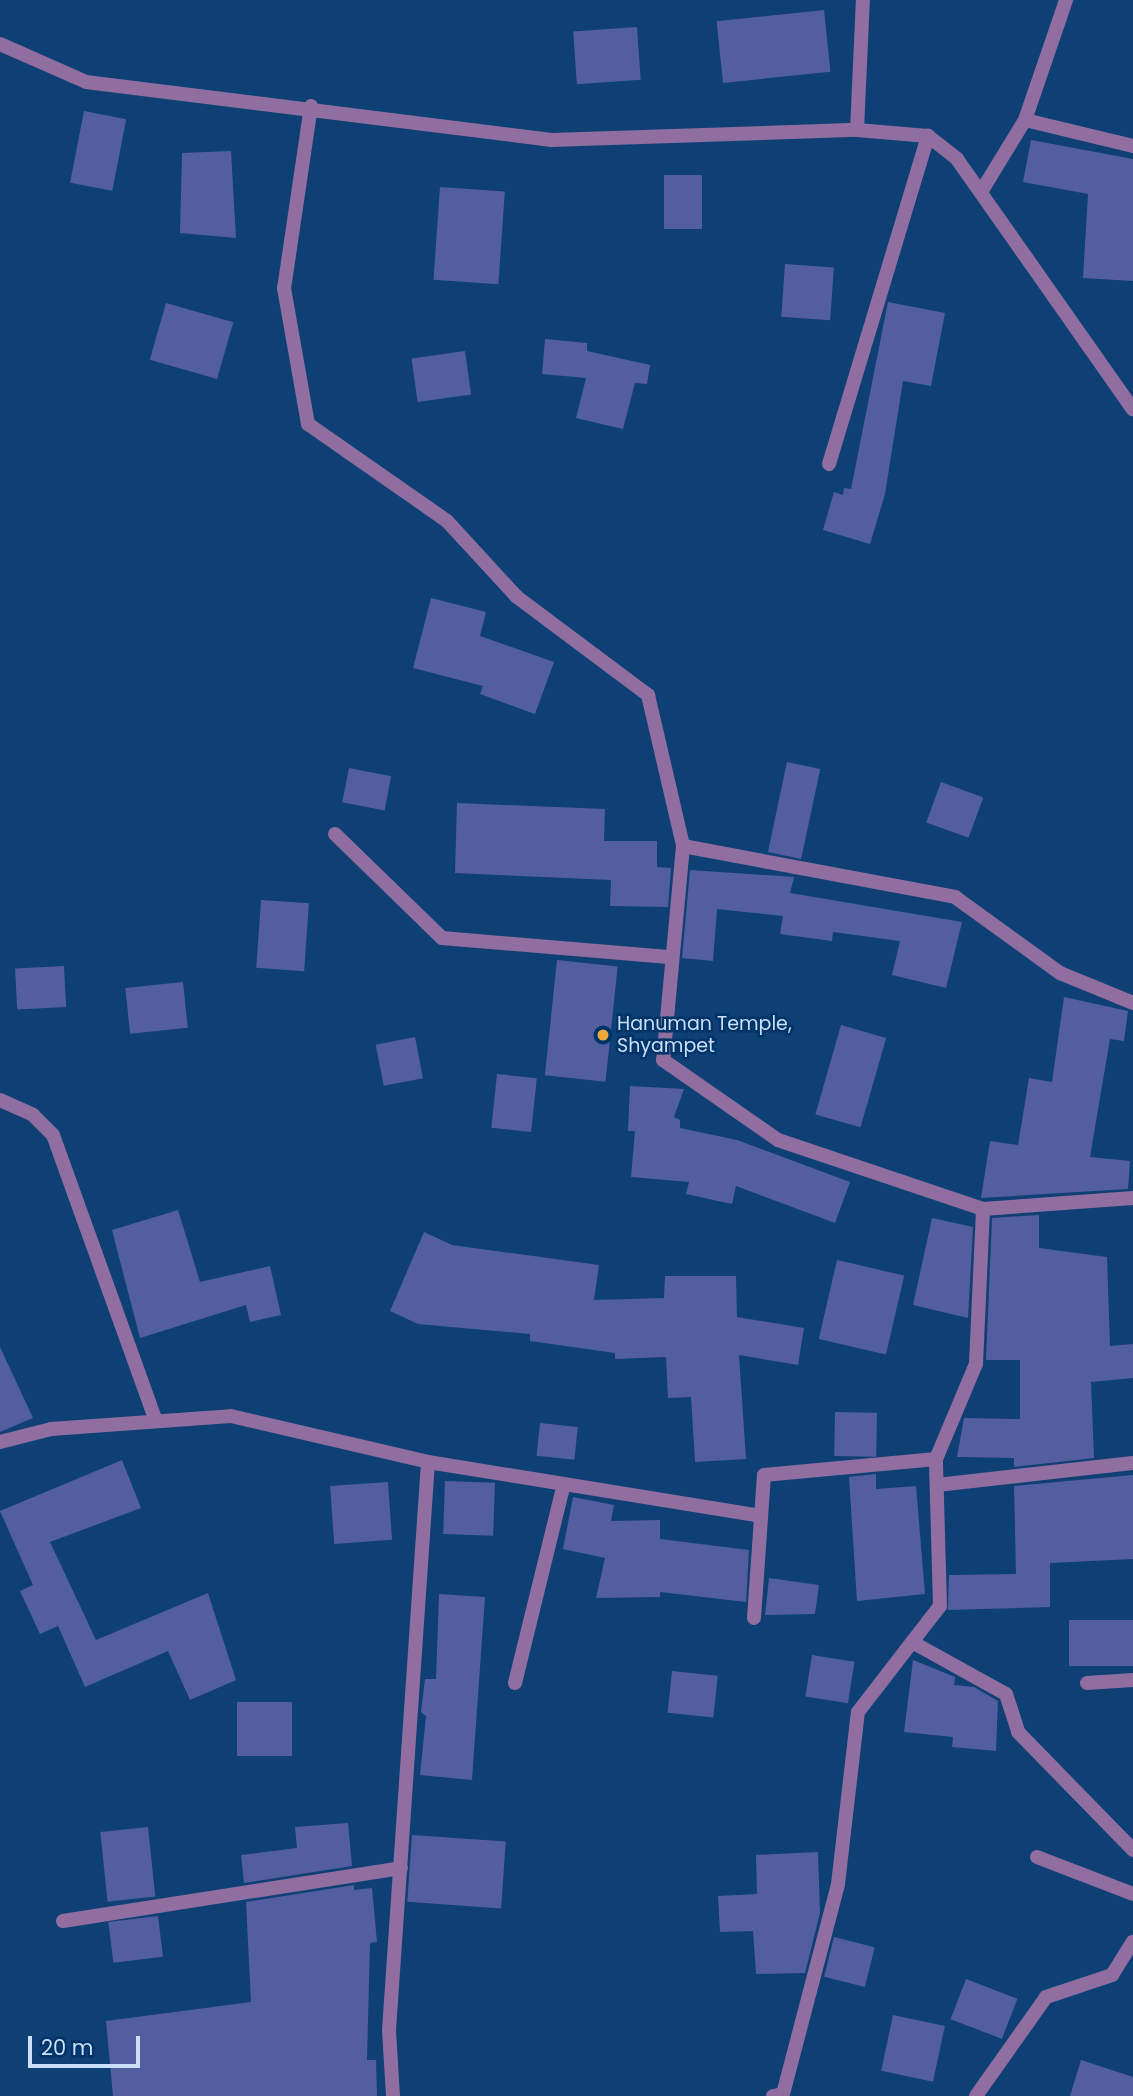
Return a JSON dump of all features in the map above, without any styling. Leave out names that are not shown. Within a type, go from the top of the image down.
[{"type":"street","points":[[857,131],[863,0]]},
{"type":"street","points":[[981,192],[1025,120],[1066,0]]},
{"type":"street","points":[[0,44],[86,82],[311,106],[551,140],[857,131],[928,136],[957,159],[1133,409]]},
{"type":"street","points":[[311,106],[284,288],[308,424],[447,521],[517,597],[648,695],[683,846],[668,957],[663,1060],[679,1074],[778,1140],[983,1209],[1133,1198]]},
{"type":"street","points":[[1025,120],[1133,146]]},
{"type":"street","points":[[829,464],[928,136]]},
{"type":"street","points":[[335,834],[442,938],[668,957]]},
{"type":"street","points":[[683,846],[955,897],[1060,973],[1133,1003]]},
{"type":"street","points":[[0,1100],[33,1115],[53,1135],[156,1421]]},
{"type":"street","points":[[780,2095],[838,1884],[858,1712],[940,1606],[936,1459],[976,1364],[983,1209]]},
{"type":"street","points":[[0,1442],[51,1429],[232,1416],[428,1462],[761,1516]]},
{"type":"street","points":[[754,1618],[764,1475],[936,1459]]},
{"type":"street","points":[[393,2096],[389,2030],[428,1462]]},
{"type":"street","points":[[937,1485],[1133,1463]]},
{"type":"street","points":[[515,1683],[564,1484]]},
{"type":"street","points":[[912,1642],[1006,1694],[1018,1732],[1133,1850]]},
{"type":"street","points":[[1087,1683],[1133,1680]]},
{"type":"street","points":[[1037,1857],[1133,1894]]},
{"type":"street","points":[[64,1921],[401,1868]]},
{"type":"street","points":[[976,2096],[1046,1997],[1112,1975],[1133,1942]]},
{"type":"building","points":[[824,10],[830,72],[723,83],[717,21]]},
{"type":"building","points":[[637,27],[641,80],[577,84],[573,31]]},
{"type":"building","points":[[84,111],[126,119],[112,191],[70,183]]},
{"type":"building","points":[[1031,140],[1133,159],[1133,281],[1083,278],[1088,194],[1023,182]]},
{"type":"building","points":[[231,151],[236,238],[180,233],[182,153]]},
{"type":"building","points":[[664,175],[702,175],[702,229],[664,229]]},
{"type":"building","points":[[440,187],[505,192],[498,284],[434,280]]},
{"type":"building","points":[[785,264],[834,267],[830,320],[781,317]]},
{"type":"building","points":[[888,302],[945,313],[931,386],[903,381],[885,494],[870,544],[823,530],[834,492],[843,495],[844,488],[851,489]]},
{"type":"building","points":[[166,303],[233,322],[217,379],[150,360]]},
{"type":"building","points":[[545,339],[587,343],[587,351],[650,365],[647,384],[635,383],[623,429],[576,418],[586,378],[542,374]]},
{"type":"building","points":[[465,351],[471,395],[418,402],[412,359]]},
{"type":"building","points":[[431,598],[486,612],[480,636],[554,662],[535,714],[480,694],[483,686],[413,668]]},
{"type":"building","points":[[787,762],[820,769],[801,859],[768,852]]},
{"type":"building","points":[[349,768],[391,776],[385,811],[342,802]]},
{"type":"building","points":[[941,782],[983,797],[969,838],[926,822]]},
{"type":"building","points":[[457,803],[605,809],[604,841],[657,841],[657,867],[671,868],[668,907],[610,906],[611,880],[455,873]]},
{"type":"building","points":[[690,870],[794,877],[790,893],[962,922],[946,988],[892,975],[900,941],[833,932],[832,941],[780,934],[783,916],[717,909],[713,961],[682,958]]},
{"type":"building","points":[[261,900],[309,903],[304,971],[256,968]]},
{"type":"building","points":[[557,960],[618,966],[606,1082],[545,1075]]},
{"type":"building","points":[[64,966],[66,1007],[17,1010],[15,969]]},
{"type":"building","points":[[183,982],[188,1028],[130,1034],[125,988]]},
{"type":"building","points":[[1064,997],[1128,1011],[1124,1041],[1110,1039],[1090,1157],[1130,1161],[1128,1189],[981,1198],[990,1141],[1018,1145],[1029,1078],[1052,1082]]},
{"type":"building","points":[[841,1025],[886,1038],[861,1127],[815,1114]]},
{"type":"building","points":[[415,1037],[423,1078],[384,1086],[376,1045]]},
{"type":"building","points":[[497,1074],[537,1078],[531,1132],[491,1128]]},
{"type":"building","points":[[630,1086],[684,1089],[674,1117],[680,1120],[680,1128],[737,1140],[850,1182],[835,1223],[736,1186],[732,1204],[686,1194],[689,1182],[631,1177],[635,1131],[628,1131]]},
{"type":"building","points":[[178,1210],[200,1282],[270,1266],[281,1315],[250,1322],[246,1305],[140,1338],[112,1230]]},
{"type":"building","points":[[1039,1215],[1039,1248],[1107,1257],[1110,1346],[1133,1344],[1133,1378],[1091,1382],[1094,1458],[1014,1467],[1014,1458],[957,1457],[964,1418],[1020,1419],[1020,1360],[986,1360],[992,1218]]},
{"type":"building","points":[[932,1218],[973,1227],[968,1318],[913,1305]]},
{"type":"building","points":[[424,1232],[452,1245],[599,1265],[594,1300],[664,1298],[665,1276],[736,1276],[737,1317],[804,1328],[798,1365],[739,1355],[746,1459],[695,1462],[691,1397],[668,1398],[666,1357],[615,1359],[615,1353],[530,1341],[530,1334],[418,1324],[390,1311]]},
{"type":"building","points":[[837,1260],[904,1276],[886,1354],[819,1339]]},
{"type":"building","points":[[0,1347],[33,1418],[0,1432]]},
{"type":"building","points":[[835,1412],[877,1413],[876,1457],[834,1456]]},
{"type":"building","points":[[540,1423],[578,1427],[574,1460],[537,1456]]},
{"type":"building","points":[[122,1460],[141,1508],[50,1542],[96,1640],[208,1593],[236,1680],[190,1700],[168,1651],[85,1687],[58,1626],[40,1634],[20,1591],[33,1585],[0,1511]]},
{"type":"building","points":[[876,1474],[876,1489],[916,1486],[925,1594],[857,1601],[849,1477]]},
{"type":"building","points":[[1133,1475],[1133,1559],[1050,1563],[1050,1607],[948,1610],[949,1575],[1016,1574],[1014,1486]]},
{"type":"building","points":[[445,1481],[495,1483],[493,1536],[443,1534]]},
{"type":"building","points":[[388,1482],[392,1540],[334,1544],[330,1486]]},
{"type":"building","points":[[573,1497],[614,1505],[611,1521],[660,1520],[660,1539],[749,1550],[746,1602],[660,1592],[660,1597],[596,1598],[605,1558],[563,1549]]},
{"type":"building","points":[[769,1578],[819,1585],[815,1614],[765,1615]]},
{"type":"building","points":[[439,1594],[485,1597],[472,1780],[420,1775],[426,1716],[421,1712],[425,1679],[436,1679]]},
{"type":"building","points":[[1069,1620],[1133,1620],[1133,1666],[1069,1666]]},
{"type":"building","points":[[812,1655],[854,1662],[848,1703],[805,1696]]},
{"type":"building","points":[[913,1660],[955,1677],[954,1685],[974,1687],[998,1701],[996,1751],[952,1747],[953,1737],[904,1732]]},
{"type":"building","points":[[672,1671],[718,1676],[713,1718],[668,1713]]},
{"type":"building","points":[[237,1702],[292,1702],[292,1756],[237,1756]]},
{"type":"building","points":[[348,1823],[352,1866],[244,1883],[241,1855],[297,1848],[295,1827]]},
{"type":"building","points":[[148,1827],[155,1897],[108,1902],[100,1832]]},
{"type":"building","points":[[412,1835],[506,1842],[501,1908],[407,1902]]},
{"type":"building","points":[[818,1852],[820,1913],[805,1973],[756,1974],[753,1931],[720,1932],[718,1896],[757,1894],[756,1855]]},
{"type":"building","points":[[354,1885],[354,1890],[372,1888],[377,1942],[370,1943],[367,2060],[376,2060],[377,2096],[113,2096],[106,2021],[251,2002],[246,1902]]},
{"type":"building","points":[[158,1916],[163,1957],[113,1963],[108,1922]]},
{"type":"building","points":[[834,1937],[875,1947],[865,1987],[824,1977]]},
{"type":"building","points":[[966,1979],[1017,1999],[1002,2039],[951,2019]]},
{"type":"building","points":[[893,2015],[945,2026],[933,2082],[881,2071]]},
{"type":"building","points":[[1081,2060],[1133,2077],[1133,2096],[1070,2096]]},
{"type":"place","name":"Hanuman Temple, Shyampet","points":[[603,1035]]}]
